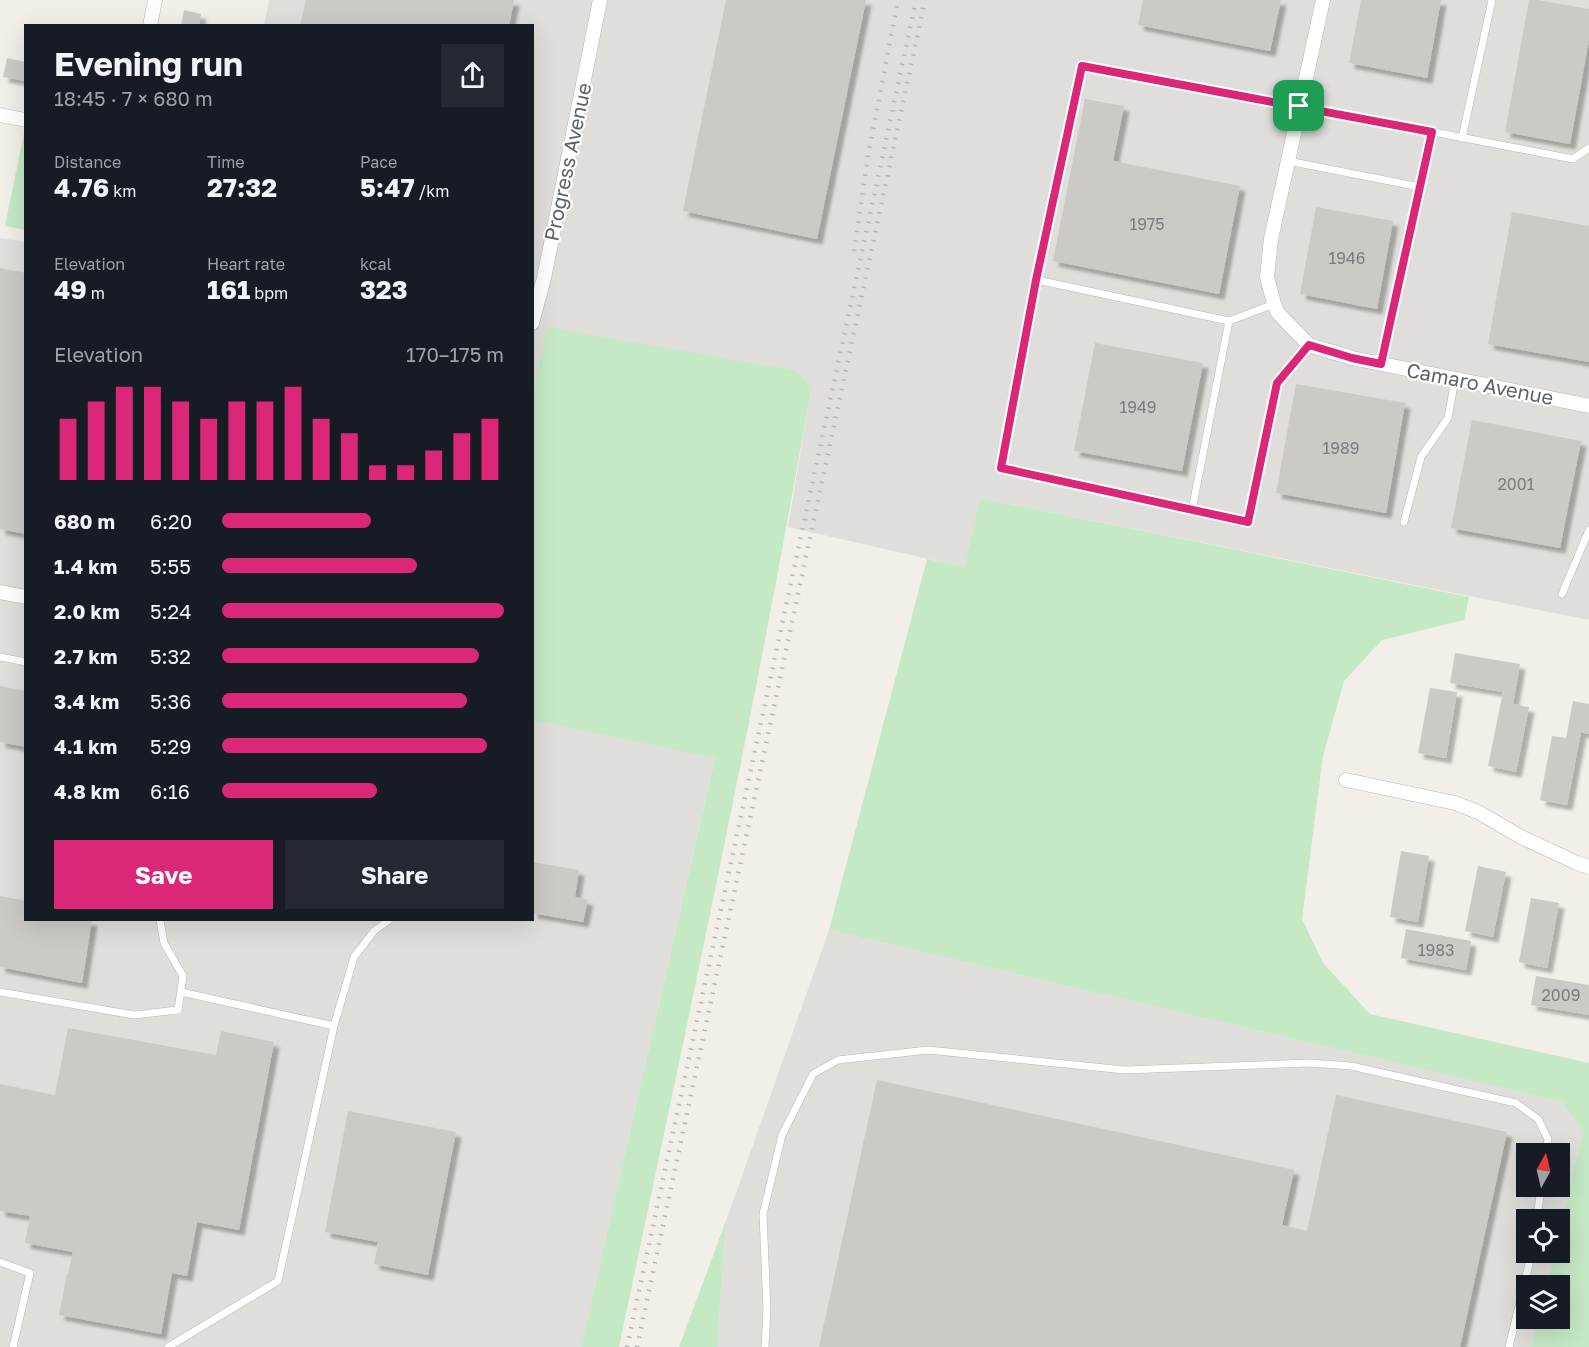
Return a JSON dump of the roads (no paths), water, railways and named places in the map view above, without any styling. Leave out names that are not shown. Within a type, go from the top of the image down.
[{"type":"street","points":[[150,24],[155,0]]},
{"type":"street","name":"Progress Avenue","points":[[534,316],[544,278],[600,0]]},
{"type":"street","points":[[1276,308],[1267,277],[1271,239],[1323,0]]},
{"type":"street","points":[[0,115],[24,120]]},
{"type":"street","name":"Camaro Avenue","points":[[1276,308],[1309,345],[1352,358],[1589,406]]},
{"type":"street","points":[[0,592],[24,597]]},
{"type":"street","points":[[1346,780],[1455,803],[1478,812],[1521,837],[1589,867]]},
{"type":"lane","points":[[1462,138],[1492,0]]},
{"type":"lane","points":[[1309,345],[1277,383],[1248,522],[1001,468],[1036,280],[1082,66],[1573,159],[1589,148]]},
{"type":"lane","points":[[1381,364],[1432,132]]},
{"type":"lane","points":[[1288,161],[1420,187]]},
{"type":"lane","points":[[1036,280],[1228,321],[1276,308]]},
{"type":"lane","points":[[1192,510],[1228,321]]},
{"type":"lane","points":[[1404,522],[1421,457],[1448,418],[1455,379]]},
{"type":"lane","points":[[1562,594],[1589,530]]},
{"type":"lane","points":[[0,657],[24,662]]},
{"type":"lane","points":[[0,992],[134,1015],[178,1010],[183,976],[164,943],[160,921]]},
{"type":"lane","points":[[168,1347],[278,1281],[334,1026],[354,957],[374,931],[389,921]]},
{"type":"lane","points":[[181,992],[334,1026]]},
{"type":"lane","points":[[765,1347],[767,1310],[763,1214],[782,1136],[813,1074],[838,1060],[928,1050],[1125,1070],[1309,1063],[1351,1066],[1516,1102],[1538,1119],[1548,1139],[1547,1143]]},
{"type":"lane","points":[[0,1262],[30,1273],[13,1347]]},
{"type":"lane","points":[[1509,1347],[1529,1263]]},
{"type":"railway","points":[[854,251],[868,156],[898,0]]},
{"type":"railway","points":[[627,1347],[916,0]]},
{"type":"railway","points":[[637,1347],[925,0]]}]
